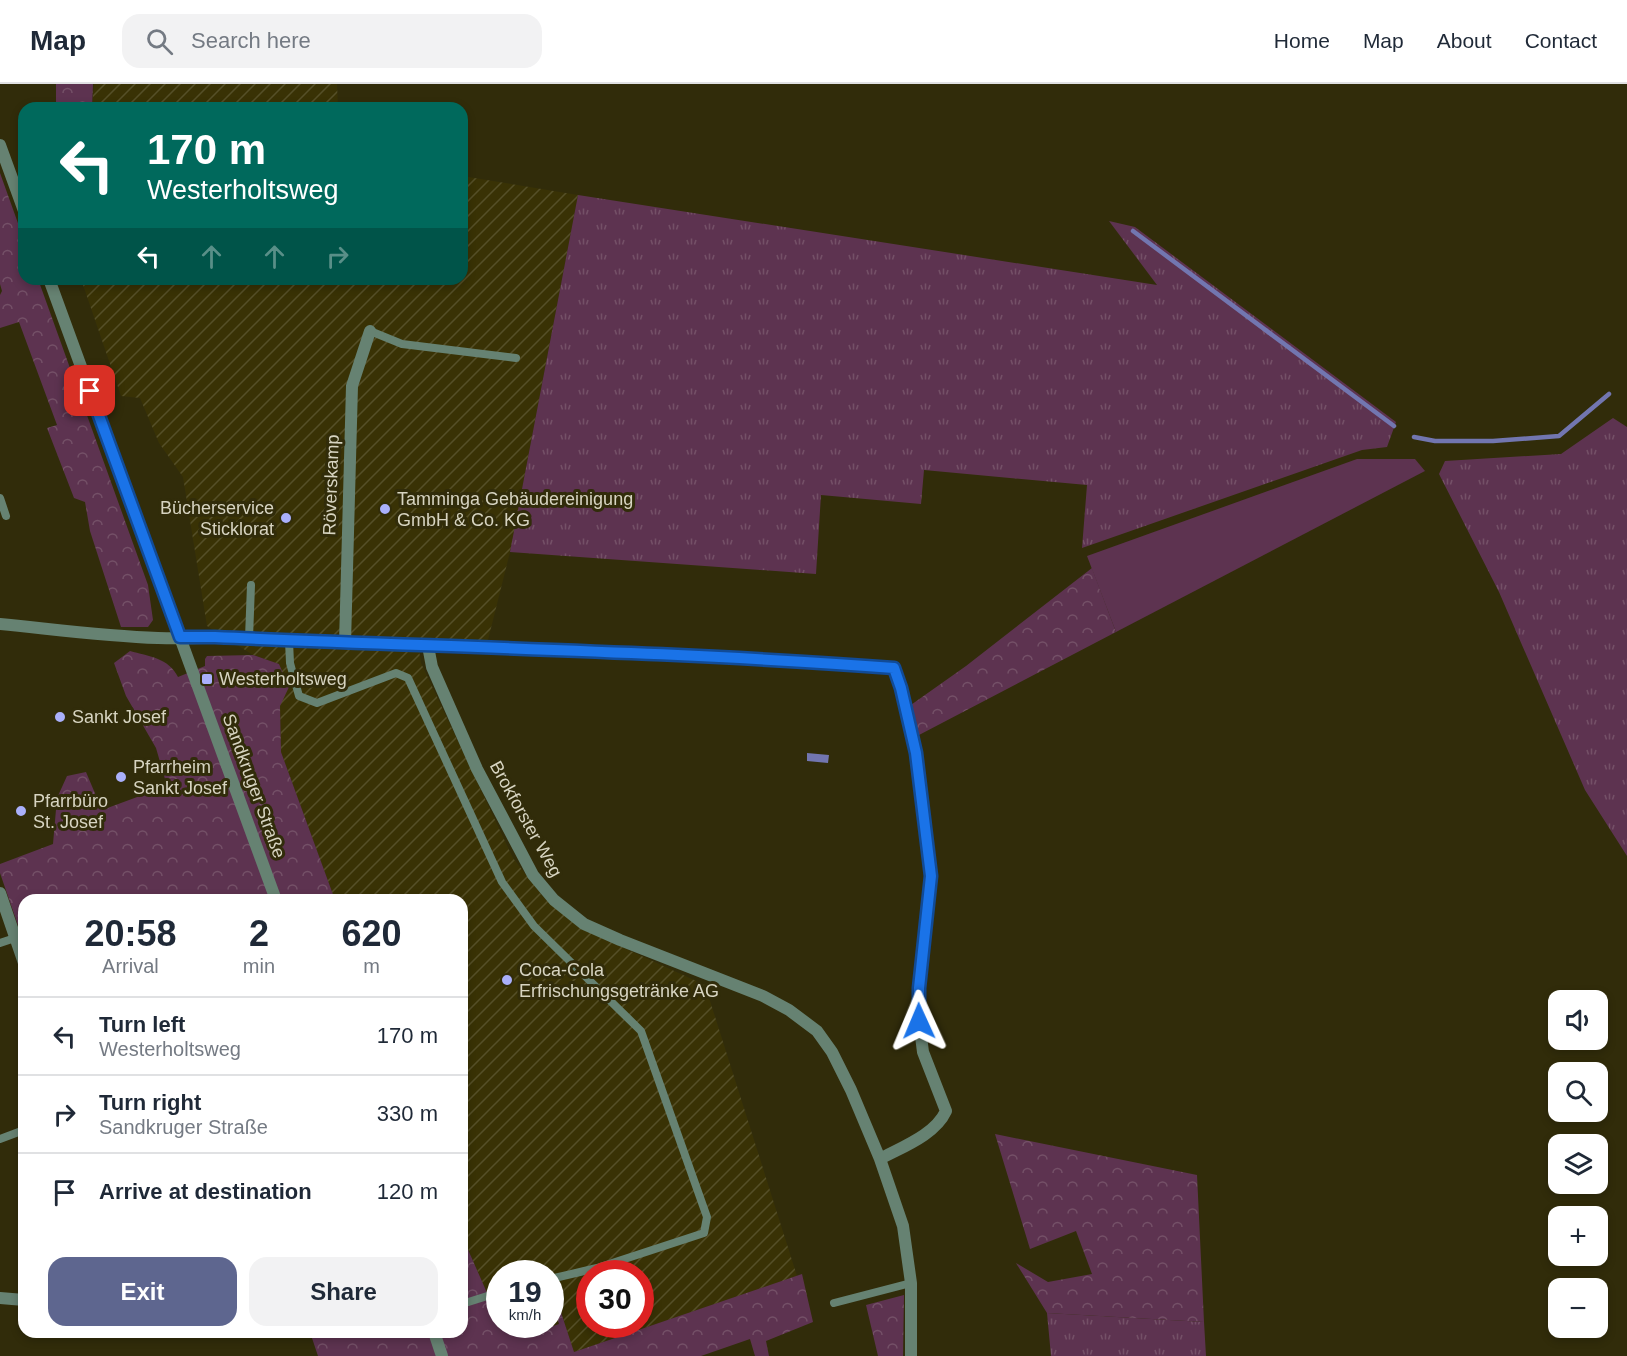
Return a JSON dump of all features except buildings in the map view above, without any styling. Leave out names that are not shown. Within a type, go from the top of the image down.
[{"type":"street","points":[[0,146],[18,195]]},
{"type":"street","name":"Sandkruger Straße","points":[[51,285],[274,894]]},
{"type":"street","name":"Röverskamp","points":[[345,643],[352,386],[370,331]]},
{"type":"street","points":[[0,624],[110,635],[249,638],[812,662],[894,668],[916,753],[931,876],[919,988],[919,1021],[923,1052],[946,1111],[942,1119],[927,1133],[880,1159]]},
{"type":"street","name":"Brokforster Weg","points":[[428,646],[432,667],[477,769],[533,874],[554,900],[584,924],[763,996],[802,1018],[817,1030],[832,1052],[880,1159],[903,1226],[911,1283],[911,1356]]},
{"type":"street","points":[[0,893],[18,946]]},
{"type":"street","points":[[0,1298],[18,1300]]},
{"type":"street","points":[[436,1338],[442,1356]]},
{"type":"lane","points":[[370,331],[402,344],[516,358]]},
{"type":"lane","points":[[0,498],[6,516]]},
{"type":"lane","points":[[249,638],[251,585]]},
{"type":"lane","points":[[289,640],[290,663],[299,696],[317,703],[396,673],[408,678],[502,882],[534,926],[641,1031],[707,1217],[704,1233],[597,1268],[564,1276]]},
{"type":"lane","points":[[0,943],[15,938]]},
{"type":"lane","points":[[0,1139],[18,1132]]},
{"type":"lane","points":[[834,1303],[911,1283]]},
{"type":"lane","points":[[468,1302],[486,1296]]},
{"type":"shaded area","points":[[94,84],[337,84],[338,102],[92,102]]},
{"type":"shaded area","points":[[468,177],[578,195],[510,552],[487,644],[418,644],[421,663],[513,858],[544,898],[580,928],[705,985],[797,1276],[654,1325],[654,1260],[576,1260],[576,1338],[615,1338],[574,1352],[564,1322],[564,1260],[486,1260],[486,1290],[468,1250],[468,894],[333,894],[281,752],[279,664],[253,655],[207,626],[183,477],[159,443],[140,398],[121,396],[83,285],[468,285]]},
{"type":"green space","points":[[56,84],[93,84],[92,102],[56,102]]},
{"type":"green space","points":[[0,173],[18,223],[18,285],[40,285],[148,585],[153,620],[148,627],[121,627],[90,531],[85,502],[74,498],[47,428],[57,425],[19,322],[0,328],[2,291],[0,284]]},
{"type":"green space","points":[[578,195],[1157,285],[1109,221],[1135,227],[1396,422],[1387,447],[1362,450],[1082,548],[1087,485],[924,470],[921,504],[821,495],[816,574],[510,552]]},
{"type":"green space","points":[[1613,418],[1627,427],[1627,856],[1585,790],[1499,592],[1439,474],[1445,461],[1561,454]]},
{"type":"green space","points":[[1357,459],[1415,459],[1425,471],[1116,632],[1087,556]]},
{"type":"green space","points":[[1092,568],[1116,632],[919,735],[908,707],[966,666]]},
{"type":"green space","points":[[130,651],[164,662],[178,677],[205,666],[207,656],[253,655],[279,664],[289,687],[280,706],[281,752],[333,894],[18,894],[18,926],[0,873],[0,864],[53,844],[57,798],[67,776],[86,772],[102,810],[167,786],[156,748],[126,696],[114,663]]},
{"type":"green space","points":[[995,1134],[1197,1175],[1204,1322],[1047,1313],[1016,1263],[1048,1282],[1092,1274],[1076,1231],[1030,1249]]},
{"type":"green space","points":[[468,1250],[486,1290],[486,1338],[564,1338],[564,1322],[574,1352],[615,1338],[654,1338],[654,1325],[802,1274],[813,1322],[766,1341],[769,1356],[755,1356],[750,1339],[701,1356],[318,1356],[312,1338],[468,1338]]},
{"type":"green space","points":[[904,1295],[903,1356],[878,1356],[866,1305]]},
{"type":"green space","points":[[1047,1313],[1204,1322],[1206,1356],[1051,1356]]},
{"type":"water","points":[[807,753],[829,755],[828,763],[807,761]]},
{"type":"waterway","points":[[1133,231],[1394,426]]},
{"type":"waterway","points":[[1414,437],[1435,441],[1493,441],[1559,436],[1609,394]]},
{"type":"place","name":"Tamminga Gebäudereinigung GmbH & Co. KG","points":[[385,509]]},
{"type":"place","name":"Bücherservice Sticklorat","points":[[286,518]]},
{"type":"place","name":"Westerholtsweg","points":[[207,679]]},
{"type":"place","name":"Sankt Josef","points":[[60,717]]},
{"type":"place","name":"Pfarrheim Sankt Josef","points":[[121,777]]},
{"type":"place","name":"Pfarrbüro St. Josef","points":[[21,811]]},
{"type":"place","name":"Coca-Cola Erfrischungsgetränke AG","points":[[507,980]]},
{"type":"route","points":[[90,391],[180,637],[493,648],[812,662],[894,668],[916,753],[931,876],[919,988],[919,1021]]}]
